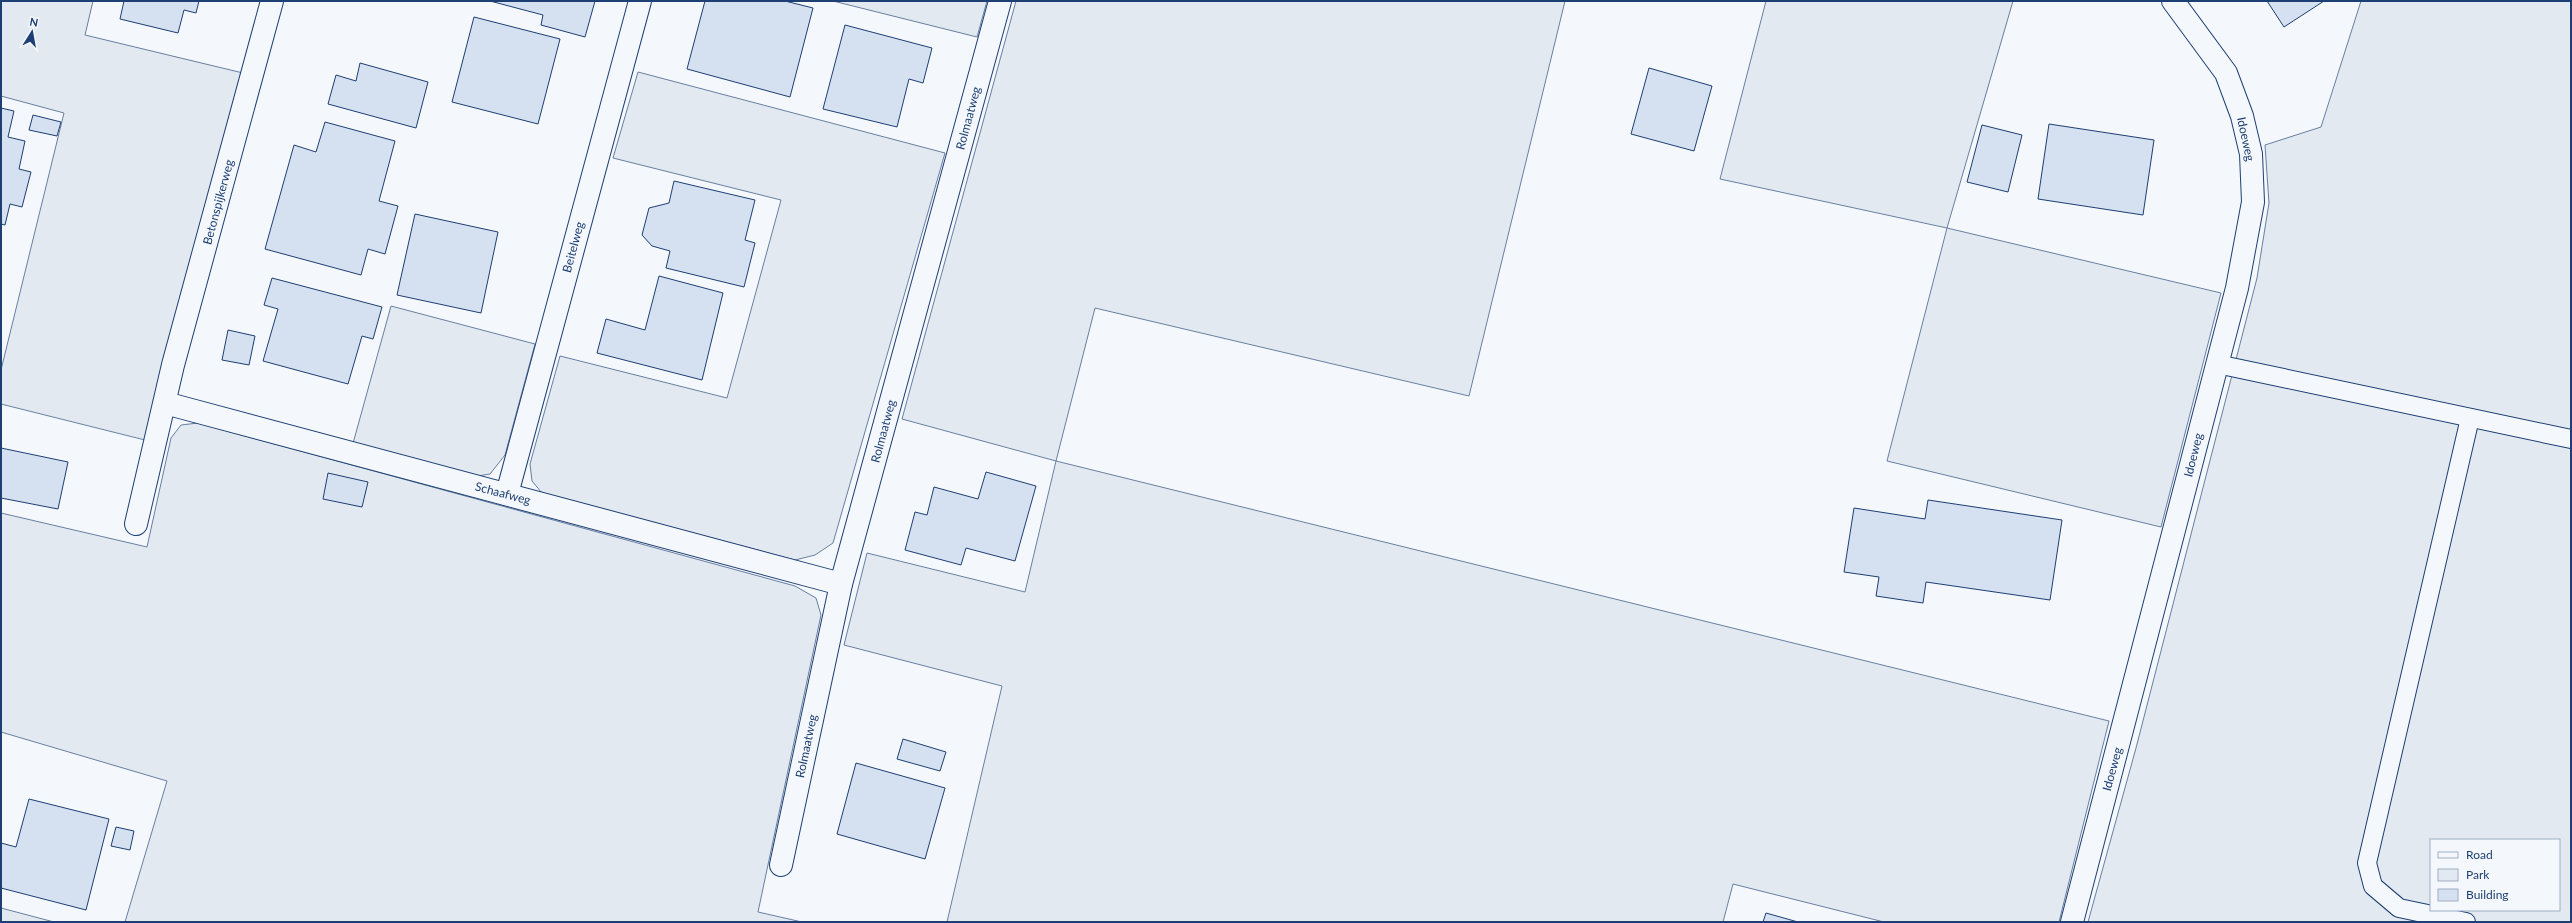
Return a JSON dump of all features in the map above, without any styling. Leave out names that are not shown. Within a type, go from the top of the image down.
[{"type":"street","name":"Betonspijkerweg","points":[[136,524],[165,403],[272,1]]},
{"type":"street","name":"Beitelweg","points":[[507,494],[640,1]]},
{"type":"street","name":"Rolmaatweg","points":[[781,865],[841,584],[1000,1]]},
{"type":"street","name":"Idoeweg","points":[[2072,922],[2237,288],[2253,202],[2251,154],[2242,116],[2226,73],[2173,1]]},
{"type":"street","name":"Schaafweg","points":[[165,403],[841,584]]},
{"type":"lane","points":[[2217,364],[2571,439]]},
{"type":"lane","points":[[2466,922],[2399,908],[2373,886],[2367,863],[2470,418]]},
{"type":"green space","points":[[1,1],[93,1],[85,35],[243,73],[145,440],[1,404],[1,370],[64,113],[1,96]]},
{"type":"green space","points":[[833,1],[987,1],[977,37]]},
{"type":"green space","points":[[1016,1],[1565,1],[1469,396],[1095,308],[1056,461],[902,419]]},
{"type":"green space","points":[[1766,1],[2013,1],[1947,228],[1720,179]]},
{"type":"green space","points":[[2361,1],[2571,1],[2571,922],[2088,922],[2136,748],[2257,278],[2269,203],[2265,145],[2321,127]]},
{"type":"green space","points":[[638,72],[945,153],[833,543],[815,555],[795,560],[542,493],[532,481],[530,464],[560,356],[727,398],[781,200],[613,158]]},
{"type":"green space","points":[[1947,228],[2221,293],[2161,527],[1887,461]]},
{"type":"green space","points":[[391,306],[535,344],[505,455],[490,474],[471,477],[352,447]]},
{"type":"green space","points":[[198,423],[795,586],[816,598],[821,615],[758,912],[802,922],[125,922],[167,781],[1,732],[1,513],[147,547],[171,438],[181,425]]},
{"type":"green space","points":[[1056,461],[2109,721],[2059,922],[1884,922],[1733,884],[1723,922],[947,922],[1002,686],[844,645],[867,553],[1025,592]]},
{"type":"green space","points":[[1,908],[54,922],[1,922]]},
{"type":"building","points":[[124,1],[199,1],[196,13],[184,10],[178,33],[120,19]]},
{"type":"building","points":[[490,1],[595,1],[585,37],[541,25],[543,15]]},
{"type":"building","points":[[705,1],[785,1],[813,8],[790,97],[687,69]]},
{"type":"building","points":[[2267,1],[2324,1],[2284,27]]},
{"type":"building","points":[[474,17],[560,39],[538,124],[452,102]]},
{"type":"building","points":[[845,25],[932,48],[923,83],[909,79],[897,127],[823,109]]},
{"type":"building","points":[[360,63],[428,82],[416,128],[328,104],[336,75],[356,81]]},
{"type":"building","points":[[1649,68],[1712,86],[1694,151],[1631,134]]},
{"type":"building","points":[[1,108],[14,111],[8,137],[25,141],[19,169],[31,172],[22,207],[10,204],[5,225],[1,224]]},
{"type":"building","points":[[33,115],[61,122],[57,136],[29,130]]},
{"type":"building","points":[[325,122],[395,141],[379,201],[398,206],[385,254],[368,249],[361,275],[265,249],[294,145],[316,152]]},
{"type":"building","points":[[2049,124],[2154,140],[2143,215],[2038,199]]},
{"type":"building","points":[[1982,125],[2022,135],[2008,192],[1967,182]]},
{"type":"building","points":[[674,181],[755,200],[745,240],[755,243],[744,287],[666,268],[670,251],[652,246],[642,235],[649,208],[669,203]]},
{"type":"building","points":[[415,214],[498,232],[481,313],[397,295]]},
{"type":"building","points":[[659,276],[723,293],[702,380],[597,353],[606,319],[645,330]]},
{"type":"building","points":[[272,278],[382,307],[373,339],[362,336],[348,384],[263,361],[278,309],[264,305]]},
{"type":"building","points":[[228,330],[255,336],[249,365],[222,360]]},
{"type":"building","points":[[1,448],[68,462],[58,509],[1,498]]},
{"type":"building","points":[[986,472],[1036,486],[1015,561],[966,548],[961,565],[905,550],[915,512],[927,515],[934,487],[978,499]]},
{"type":"building","points":[[328,473],[368,482],[362,507],[323,499]]},
{"type":"building","points":[[1928,500],[2062,520],[2050,600],[1926,582],[1923,603],[1876,596],[1879,577],[1844,572],[1854,508],[1925,519]]},
{"type":"building","points":[[903,739],[946,752],[940,771],[897,759]]},
{"type":"building","points":[[856,763],[945,788],[925,859],[837,834]]},
{"type":"building","points":[[29,799],[109,819],[86,910],[1,888],[1,843],[16,847]]},
{"type":"building","points":[[116,827],[134,831],[130,850],[111,846]]},
{"type":"building","points":[[1766,913],[1798,922],[1763,922]]}]
